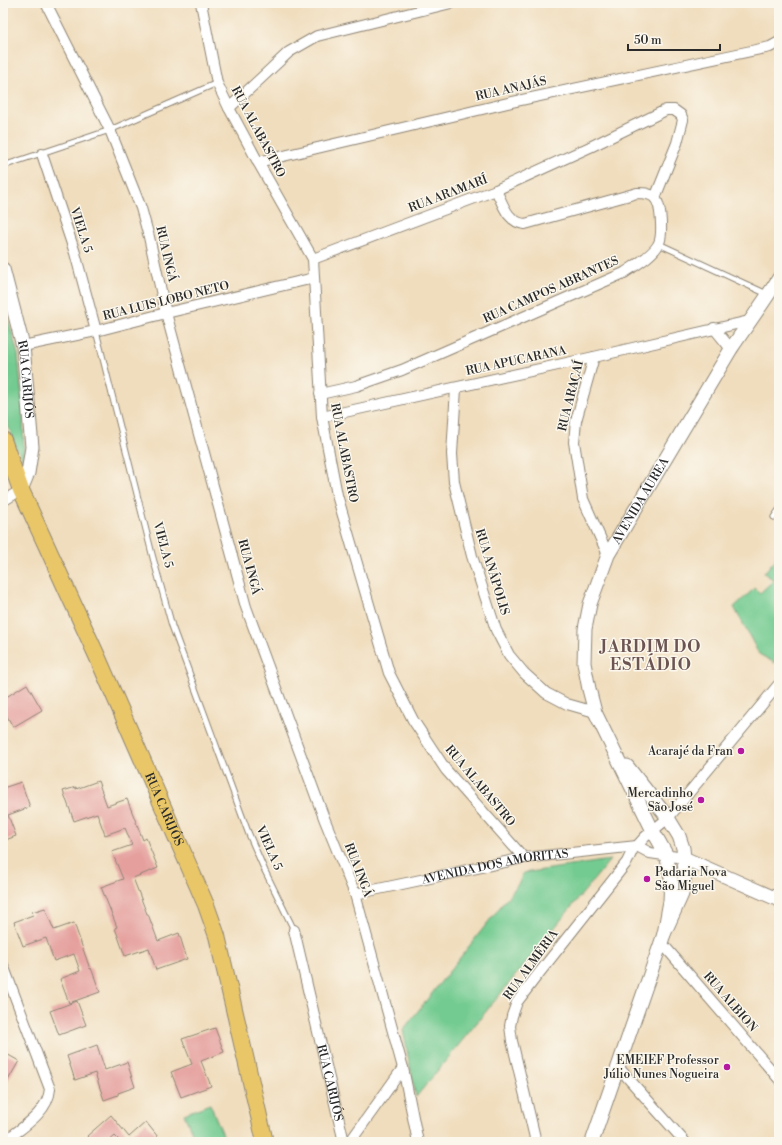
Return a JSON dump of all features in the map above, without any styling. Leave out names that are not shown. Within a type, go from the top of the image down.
[{"type":"main road","name":"RUA CARIJÓS","points":[[3,440],[21,490],[97,656],[206,905],[217,936],[265,1142]]},
{"type":"street","name":"RUA INGÁ","points":[[46,3],[110,130],[141,208],[149,236],[166,313],[246,607],[324,818],[355,894],[403,1068],[418,1142]]},
{"type":"street","name":"RUA ALABASTRO","points":[[201,3],[217,83],[258,162],[313,260],[322,417],[337,495],[389,673],[413,720],[446,770],[524,858]]},
{"type":"street","points":[[229,108],[289,52],[318,36],[451,3]]},
{"type":"street","name":"RUA ANAJÁS","points":[[258,162],[512,102],[776,46]]},
{"type":"street","name":"RUA ARAMARÍ","points":[[313,260],[496,190],[666,110],[674,110],[681,115],[683,120],[677,143],[656,198]]},
{"type":"street","name":"VIELA 5","points":[[42,154],[75,253],[96,331]]},
{"type":"street","points":[[496,190],[512,220],[525,224],[637,194],[650,194],[656,198],[658,203],[661,221],[661,236],[659,244]]},
{"type":"street","name":"RUA CAMPOS ABRANTES","points":[[320,394],[356,386],[402,370],[624,273],[654,250],[659,244]]},
{"type":"street","name":"RUA CARIJÓS","points":[[3,269],[23,346],[32,447],[28,473],[21,490]]},
{"type":"street","name":"RUA LUIS LOBO NETO","points":[[23,346],[96,331],[314,278]]},
{"type":"street","name":"AVENIDA ÁUREA","points":[[663,938],[671,878],[666,854],[600,725],[595,712],[588,689],[584,663],[585,629],[590,604],[608,555],[731,349],[749,321],[769,295],[779,278]]},
{"type":"street","name":"RUA APUCARANA","points":[[322,417],[749,321]]},
{"type":"street","points":[[714,328],[731,349]]},
{"type":"street","name":"RUA ARAÇAÍ","points":[[594,357],[576,421],[574,442],[583,499],[608,555]]},
{"type":"street","name":"RUA ANÁPOLIS","points":[[456,388],[452,454],[454,482],[472,556],[496,630],[509,655],[524,674],[546,693],[567,704],[595,712]]},
{"type":"street","points":[[3,501],[21,490]]},
{"type":"street","points":[[636,846],[668,818],[779,684]]},
{"type":"street","name":"AVENIDA ÁUREA","points":[[611,745],[668,818],[679,836],[684,858],[685,875],[682,894],[663,938]]},
{"type":"street","name":"AVENIDA DOS AMORITAS","points":[[355,894],[524,858],[636,846],[650,853],[666,854],[684,858],[778,901]]},
{"type":"street","name":"RUA ALMÉRIA","points":[[536,1142],[512,1041],[510,1026],[512,1016],[517,1002],[627,862],[636,846]]},
{"type":"street","name":"RUA CARIJÓS","points":[[294,930],[344,1142]]},
{"type":"street","points":[[592,1142],[663,938]]},
{"type":"street","name":"RUA ALBION","points":[[663,938],[779,1079]]},
{"type":"street","points":[[3,965],[50,1089],[49,1097],[39,1113],[4,1142]]},
{"type":"street","points":[[350,1142],[403,1068]]},
{"type":"street","points":[[619,1068],[685,1142]]},
{"type":"lane","points":[[3,166],[110,130],[217,83]]},
{"type":"lane","points":[[659,244],[769,295]]},
{"type":"lane","name":"VIELA 5","points":[[96,331],[153,558],[172,626],[248,832],[264,871],[294,930]]},
{"type":"lane","points":[[774,518],[779,510]]},
{"type":"green space","points":[[3,301],[18,354],[23,408],[24,461],[16,448],[3,411]]},
{"type":"green space","points":[[779,555],[779,659],[775,663],[759,654],[734,607],[755,588],[760,593],[774,580],[764,573]]},
{"type":"green space","points":[[610,860],[416,1097],[403,1030],[519,883],[523,873]]},
{"type":"green space","points":[[210,1104],[226,1142],[196,1142],[184,1114]]},
{"type":"building","points":[[27,684],[42,710],[13,727],[3,709],[3,699]]},
{"type":"building","points":[[98,781],[107,806],[127,799],[143,840],[146,838],[158,868],[133,878],[158,941],[179,933],[187,959],[156,970],[149,948],[125,956],[115,928],[117,927],[101,887],[123,879],[112,852],[132,845],[125,828],[105,835],[97,813],[74,821],[63,791],[76,787],[76,789]]},
{"type":"building","points":[[21,782],[30,807],[8,815],[16,836],[3,841],[3,788]]},
{"type":"building","points":[[45,908],[54,930],[74,923],[90,969],[91,968],[100,992],[69,1003],[60,979],[80,971],[74,954],[54,961],[46,938],[23,946],[14,922],[33,915],[32,912]]},
{"type":"building","points":[[77,1001],[86,1025],[59,1035],[50,1011]]},
{"type":"building","points":[[215,1028],[224,1052],[201,1061],[211,1086],[181,1097],[171,1072],[192,1064],[182,1039]]},
{"type":"building","points":[[97,1045],[105,1070],[127,1062],[135,1087],[104,1100],[95,1073],[75,1080],[67,1056]]},
{"type":"building","points":[[3,1052],[19,1061],[3,1089]]},
{"type":"building","points":[[111,1115],[129,1137],[146,1122],[162,1142],[121,1142],[115,1136],[108,1142],[92,1142],[87,1136]]},
{"type":"place","name":"Acarajé da Fran","points":[[741,751]]},
{"type":"place","name":"Mercadinho São José","points":[[701,800]]},
{"type":"place","name":"Padaria Nova São Miguel","points":[[647,879]]},
{"type":"place","name":"EMEIEF Professor Júlio Nunes Nogueira","points":[[727,1067]]},
{"type":"district","name":"JARDIM DO ESTÁDIO","points":[[651,656]]}]
